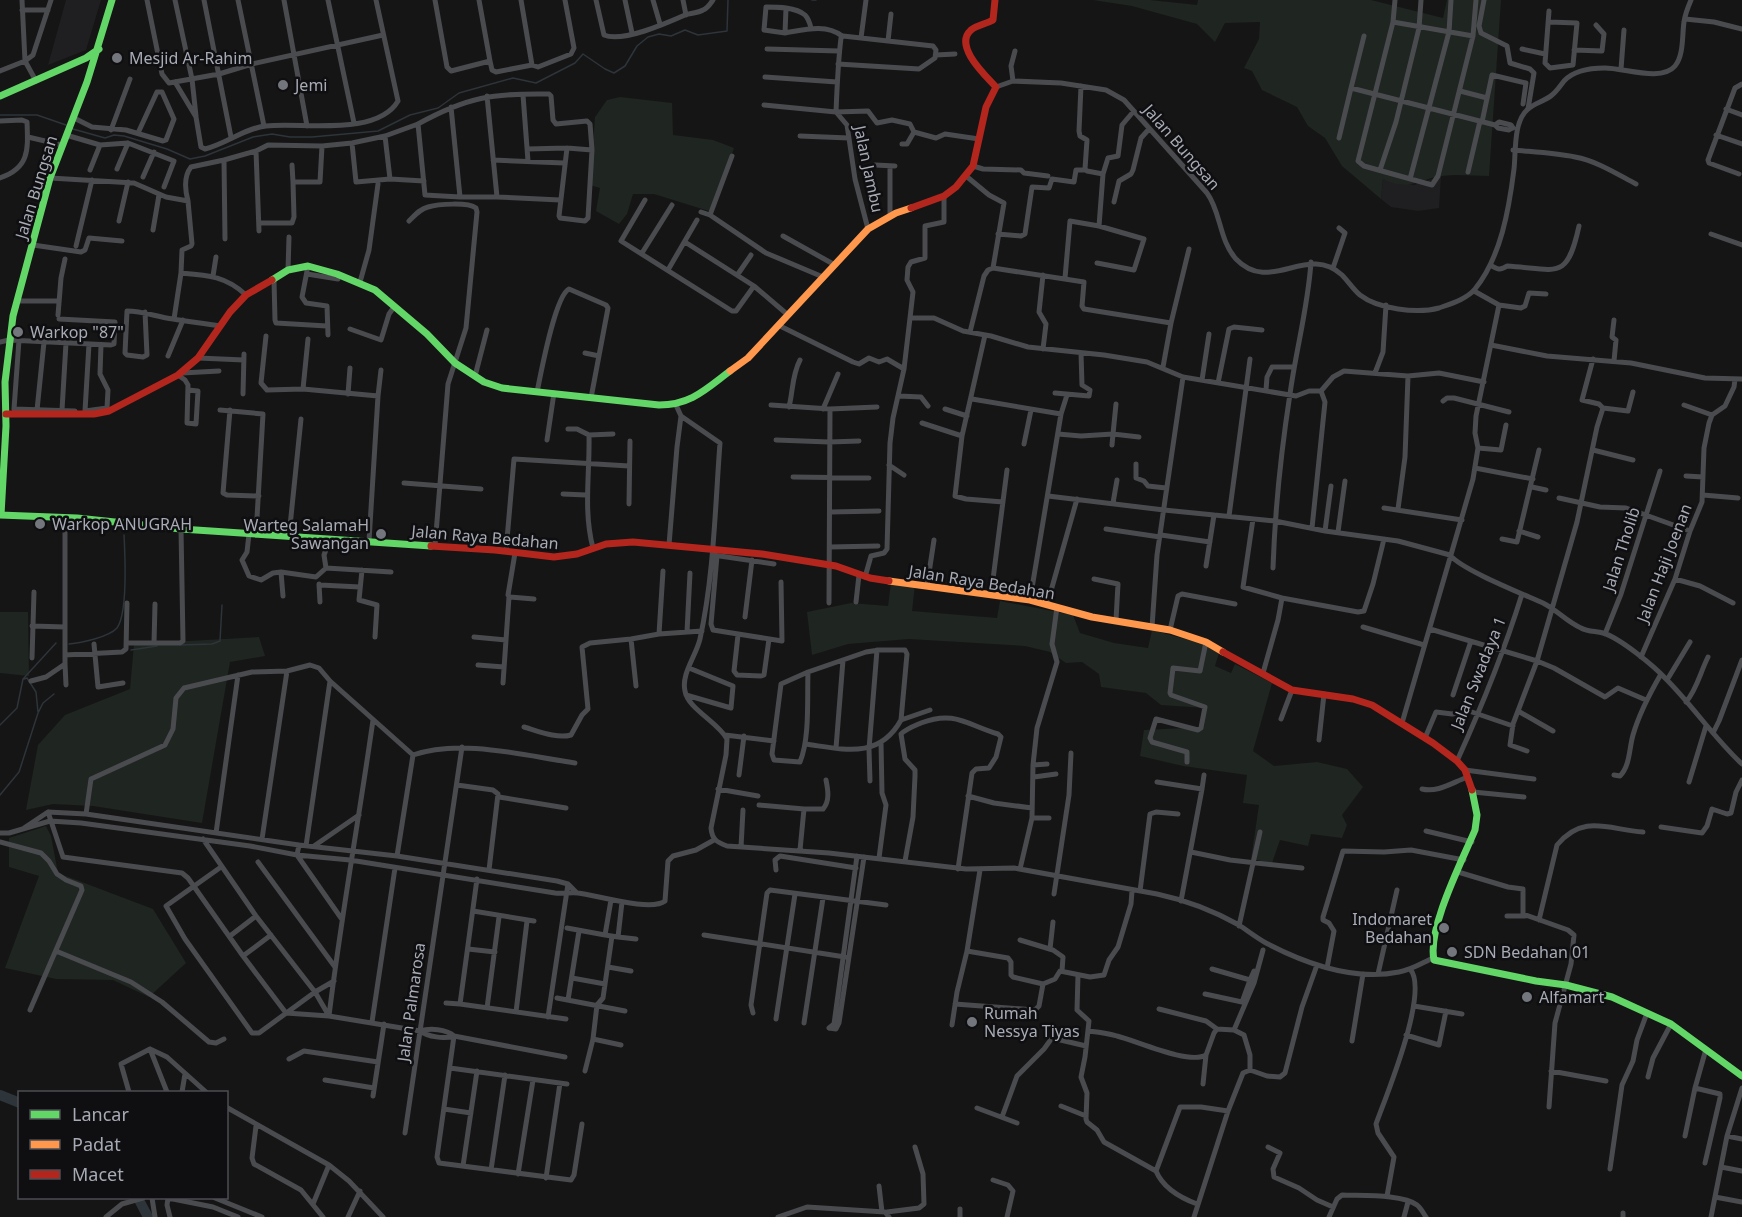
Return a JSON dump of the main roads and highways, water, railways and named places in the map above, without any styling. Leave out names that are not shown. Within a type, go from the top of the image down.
[{"type":"waterway","points":[[73,129],[105,138],[114,135],[124,136],[167,149],[190,159],[205,156],[253,137],[272,134],[312,137],[378,131],[410,115],[438,108],[459,93],[513,78],[536,83],[575,63],[583,54],[614,73],[625,66],[637,46],[648,37],[659,34],[671,36],[685,30],[698,35],[727,31],[728,0]]},
{"type":"waterway","points":[[0,115],[37,115],[66,125]]},
{"type":"waterway","points":[[69,644],[101,637],[117,628],[123,610],[124,597],[124,535]]},
{"type":"waterway","points":[[180,645],[212,644],[220,641],[222,605]]},
{"type":"waterway","points":[[0,725],[17,708],[23,679],[56,643]]},
{"type":"waterway","points":[[131,650],[157,646]]},
{"type":"waterway","points":[[24,679],[27,678],[36,692],[38,712]]},
{"type":"waterway","points":[[0,795],[19,772],[38,713],[43,703],[54,694]]},
{"type":"waterway","points":[[0,1095],[18,1102]]},
{"type":"waterway","points":[[139,1199],[148,1217]]},
{"type":"place","name":"Mesjid Ar-Rahim","points":[[117,58]]},
{"type":"place","name":"Jemi","points":[[283,85]]},
{"type":"place","name":"Warkop \"87\"","points":[[18,332]]},
{"type":"place","name":"Warkop ANUGRAH","points":[[40,524]]},
{"type":"place","name":"Warteg SalamaH Sawangan","points":[[381,534]]},
{"type":"place","name":"Indomaret Bedahan","points":[[1444,928]]},
{"type":"place","name":"SDN Bedahan 01","points":[[1452,952]]},
{"type":"place","name":"Alfamart","points":[[1527,997]]},
{"type":"place","name":"Rumah Nessya Tiyas","points":[[972,1022]]}]
